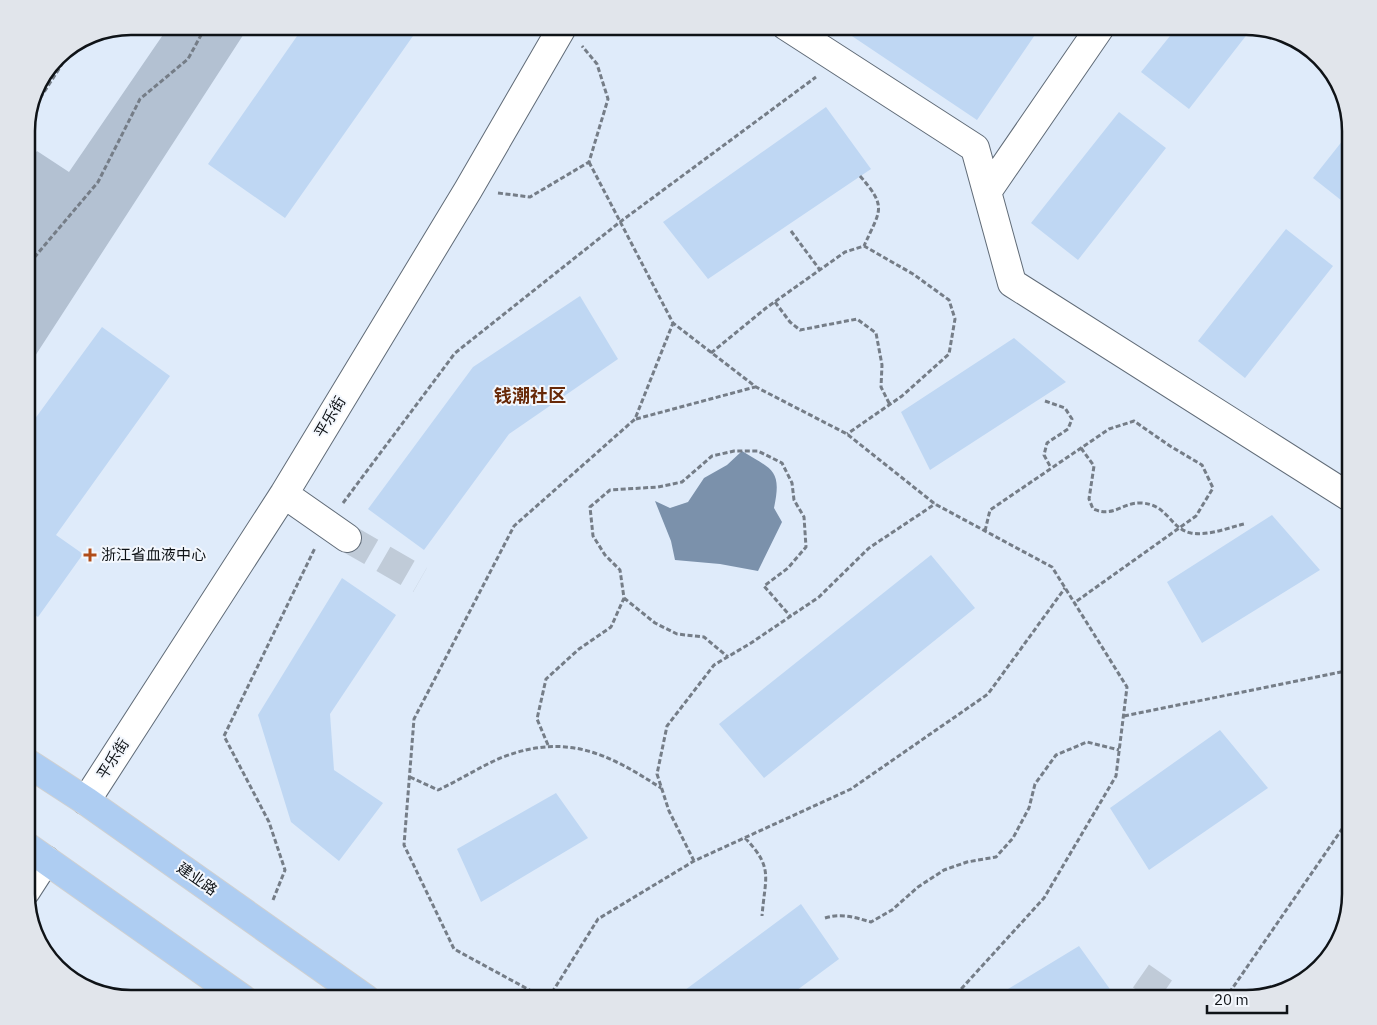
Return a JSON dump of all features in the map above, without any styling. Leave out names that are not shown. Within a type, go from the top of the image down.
[{"type":"main road","name":"建业路","points":[[35,768],[86,801],[353,990]]},
{"type":"main road","points":[[36,853],[230,990]]},
{"type":"street","name":"平乐街","points":[[86,801],[284,494],[468,190],[570,35]]},
{"type":"street","points":[[800,35],[975,148],[1012,283],[1342,492]]},
{"type":"street","points":[[987,192],[1094,35]]},
{"type":"street","points":[[284,494],[337,531]]},
{"type":"path","points":[[35,256],[98,182],[140,99],[188,59],[201,35]]},
{"type":"path","points":[[468,190],[530,197],[589,162],[608,99],[597,64],[572,35]]},
{"type":"path","points":[[263,926],[285,870],[269,822],[224,736],[337,531],[455,353],[620,222],[839,60]]},
{"type":"path","points":[[41,97],[63,64]]},
{"type":"path","points":[[589,162],[673,323],[756,387],[847,434],[934,504],[1052,568],[1127,687],[1116,776],[1044,898],[960,990]]},
{"type":"path","points":[[860,176],[877,195],[880,208],[864,246]]},
{"type":"path","points":[[791,231],[820,270]]},
{"type":"path","points":[[711,353],[775,302],[845,252],[864,246],[913,274],[950,300],[955,319],[950,354],[890,404],[847,434]]},
{"type":"path","points":[[775,302],[790,322],[800,330],[857,319],[876,333],[882,365],[881,387],[890,404]]},
{"type":"path","points":[[635,419],[673,323]]},
{"type":"path","points":[[530,990],[454,949],[404,845],[414,719],[514,526],[635,419],[756,387]]},
{"type":"path","points":[[1045,401],[1065,408],[1072,419],[1068,429],[1047,443],[1044,455],[1051,468]]},
{"type":"path","points":[[985,531],[990,510],[1109,429],[1134,421],[1202,465],[1213,488],[1196,516],[1074,603]]},
{"type":"path","points":[[1081,448],[1094,466],[1089,498],[1094,509],[1105,514],[1139,502],[1158,506],[1179,528],[1190,533],[1205,534],[1244,524]]},
{"type":"path","points":[[548,745],[537,719],[546,679],[579,649],[611,628],[624,598],[620,570],[605,555],[594,536],[590,507],[610,490],[658,487],[682,482],[712,456],[734,451],[758,452],[782,463],[792,483],[794,500],[804,517],[806,547],[788,568],[764,586],[791,617]]},
{"type":"path","points":[[694,861],[669,811],[657,774],[667,726],[714,665],[820,597],[869,548],[934,504]]},
{"type":"path","points":[[553,990],[598,919],[694,861],[851,789],[988,694],[1065,588]]},
{"type":"path","points":[[624,598],[655,623],[677,634],[704,637],[728,657]]},
{"type":"path","points":[[1124,716],[1342,672]]},
{"type":"path","points":[[825,918],[837,915],[850,916],[871,922],[892,910],[918,887],[944,870],[967,862],[996,857],[1013,838],[1030,808],[1034,784],[1056,754],[1088,742],[1119,750]]},
{"type":"path","points":[[410,777],[438,790],[503,757],[548,745],[575,747],[622,763],[662,788]]},
{"type":"path","points":[[1231,990],[1342,829]]},
{"type":"path","points":[[745,838],[756,850],[767,870],[762,916]]},
{"type":"shaded area","points":[[163,35],[243,35],[35,356],[35,154],[37,151],[69,172]]},
{"type":"shaded area","points":[[742,451],[773,472],[777,486],[774,508],[782,522],[758,571],[720,564],[675,560],[671,541],[655,501],[670,508],[688,502],[704,478],[727,465]]},
{"type":"building","points":[[298,35],[414,35],[285,218],[208,164]]},
{"type":"building","points":[[850,35],[1035,35],[977,120]]},
{"type":"building","points":[[1171,35],[1247,35],[1189,109],[1141,72]]},
{"type":"building","points":[[826,107],[871,169],[708,279],[663,222]]},
{"type":"building","points":[[1119,112],[1166,148],[1078,260],[1031,223]]},
{"type":"building","points":[[1342,141],[1342,201],[1313,178]]},
{"type":"building","points":[[1286,229],[1333,266],[1245,378],[1198,341]]},
{"type":"building","points":[[580,296],[618,359],[509,434],[424,550],[368,509],[473,367]]},
{"type":"building","points":[[102,327],[170,376],[56,535],[83,554],[38,617],[35,615],[35,419]]},
{"type":"building","points":[[1014,338],[1066,382],[930,470],[901,412]]},
{"type":"building","points":[[1272,515],[1320,570],[1202,643],[1167,582]]},
{"type":"building","points":[[931,555],[975,608],[764,778],[719,724]]},
{"type":"building","points":[[342,578],[396,615],[330,714],[334,770],[383,803],[339,861],[291,822],[258,715]]},
{"type":"building","points":[[1220,730],[1268,788],[1149,870],[1110,808]]},
{"type":"building","points":[[556,793],[588,838],[481,902],[457,849]]},
{"type":"building","points":[[801,904],[839,959],[797,990],[685,990]]},
{"type":"building","points":[[1079,946],[1111,990],[1006,990]]},
{"type":"tunnel","points":[[347,538],[420,580]]},
{"type":"tunnel","points":[[1141,976],[1161,990]]},
{"type":"place","name":"浙江省血液中心","points":[[90,555]]},
{"type":"district","name":"钱潮社区","points":[[530,396]]}]
